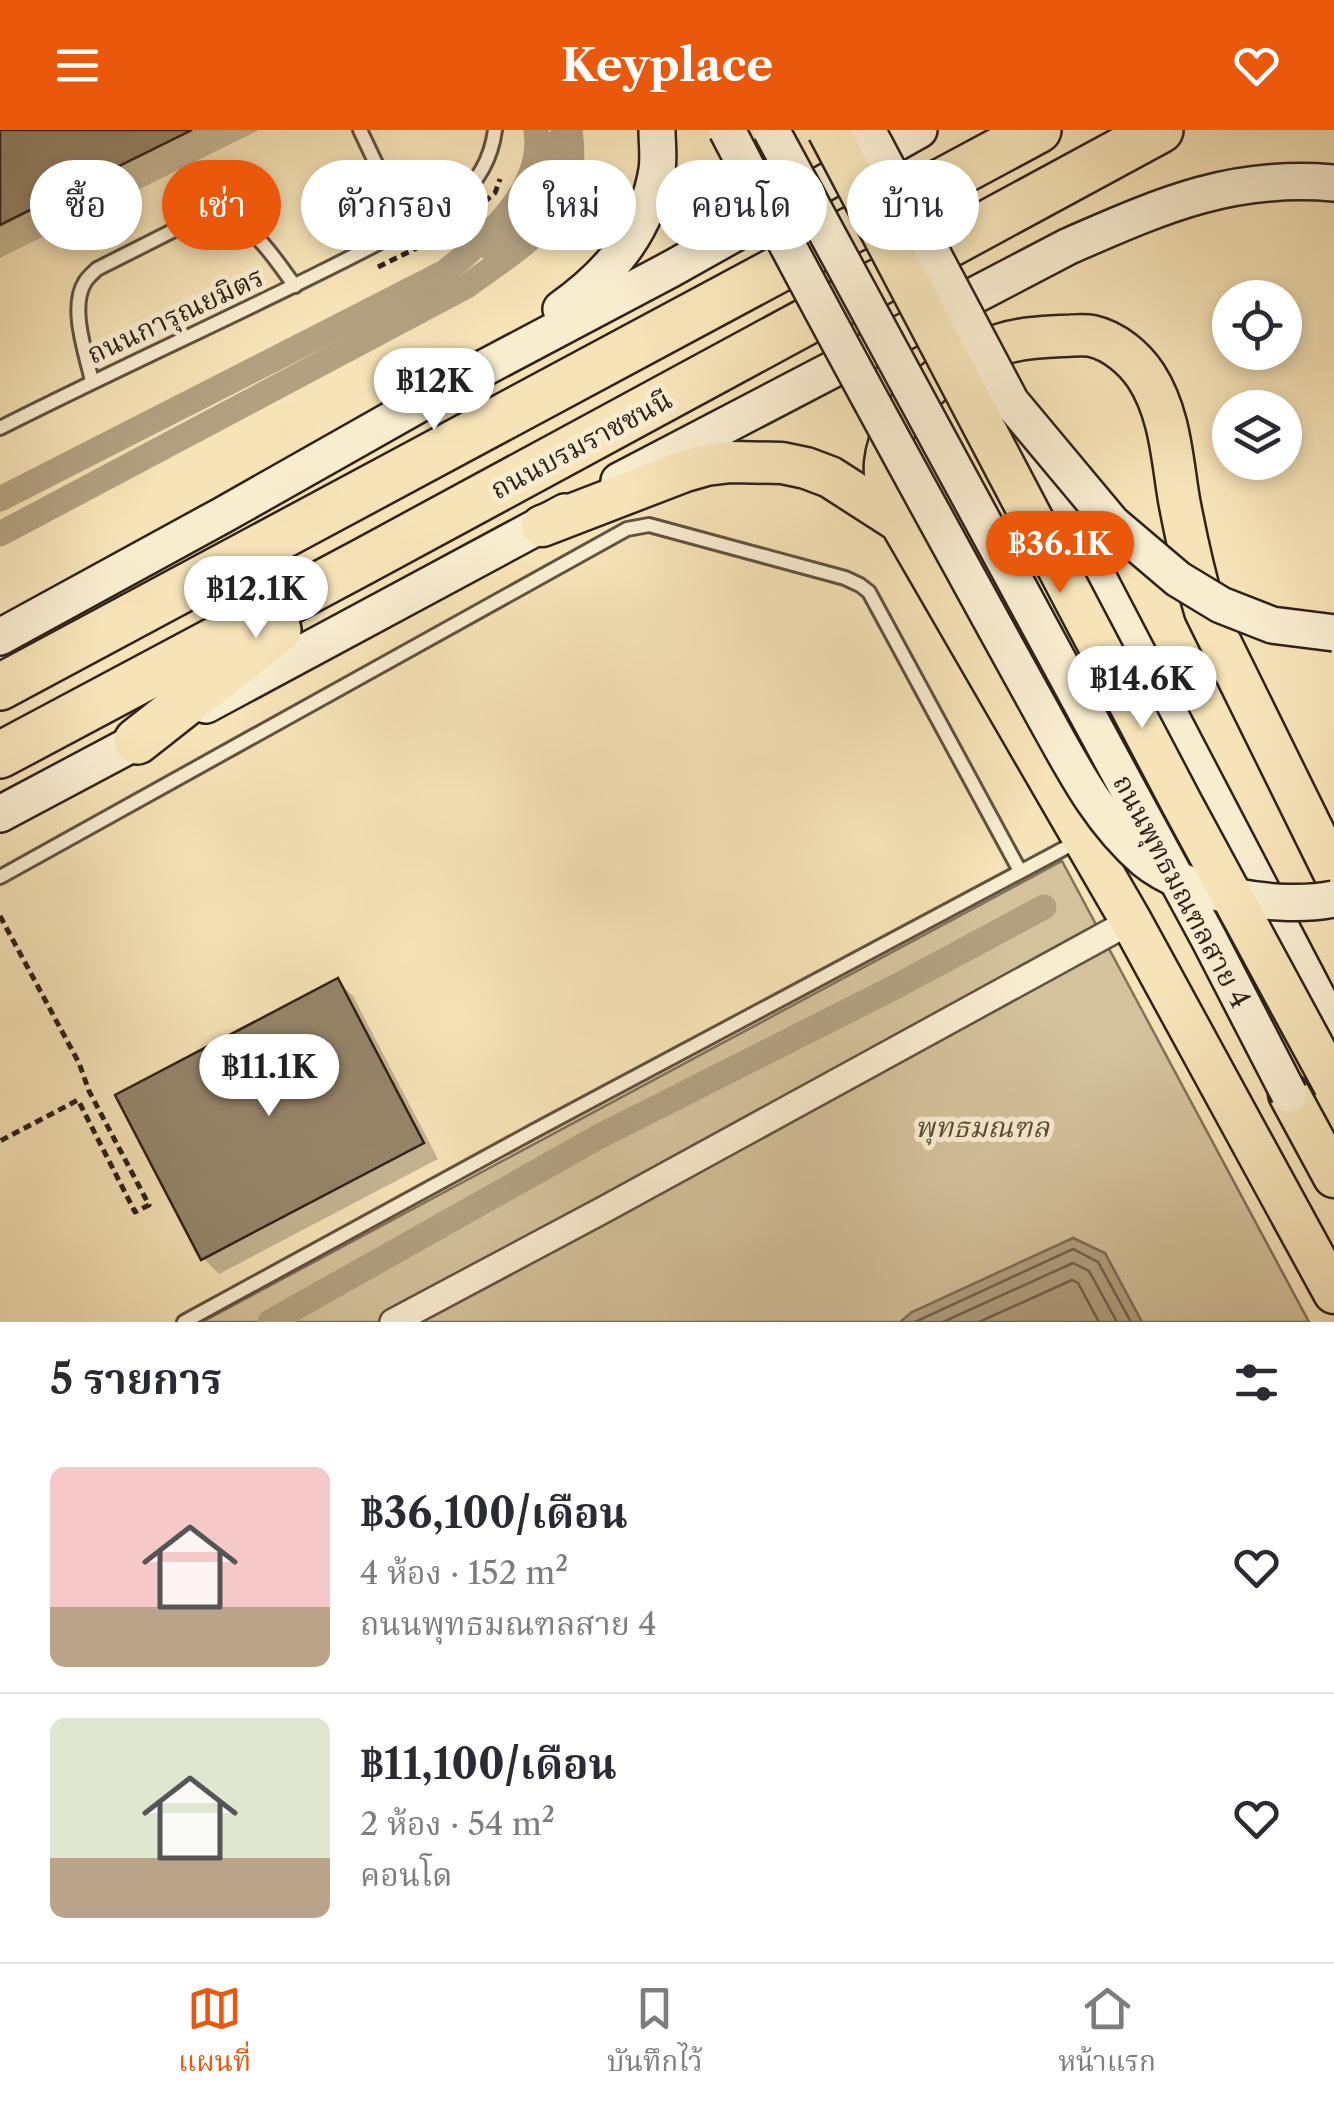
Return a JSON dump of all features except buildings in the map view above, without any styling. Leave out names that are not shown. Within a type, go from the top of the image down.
[{"type":"highway","points":[[0,687],[1038,130]]},
{"type":"highway","name":"ถนนบรมราชชนนี","points":[[0,755],[1160,130]]},
{"type":"highway","points":[[138,741],[366,560]]},
{"type":"highway","points":[[0,674],[76,647]]},
{"type":"main road","points":[[467,377],[586,291],[632,240],[652,194],[658,166],[657,130]]},
{"type":"main road","points":[[727,130],[1077,776],[1110,826],[1148,863],[1197,887],[1292,904],[1334,900]]},
{"type":"main road","name":"ถนนพุทธมณฑลสาย 4","points":[[771,130],[1334,1177]]},
{"type":"main road","points":[[828,130],[1334,1086]]},
{"type":"main road","points":[[867,130],[1012,402],[1064,512],[1334,1029]]},
{"type":"main road","points":[[0,636],[920,130]]},
{"type":"main road","points":[[0,814],[542,526],[626,477],[1069,246],[1214,190],[1259,182],[1334,183]]},
{"type":"main road","points":[[1334,873],[1205,610],[1194,574],[1168,426],[1146,376],[1126,352],[1092,336],[1044,336],[1003,344],[967,359],[931,385],[904,413],[885,464],[887,486],[900,522],[1132,921],[1334,1293]]},
{"type":"main road","points":[[1012,402],[1112,523],[1178,579],[1221,605],[1272,624],[1334,633]]},
{"type":"main road","points":[[542,526],[685,472],[730,462],[782,463],[830,476],[900,522]]},
{"type":"street","points":[[393,1322],[1132,921]]},
{"type":"lane","points":[[360,130],[374,160]]},
{"type":"lane","name":"ถนนการุณยมิตร","points":[[488,160],[496,130]]},
{"type":"lane","points":[[92,381],[78,320],[84,282],[96,269],[206,214],[219,213],[242,225],[260,240],[295,286]]},
{"type":"lane","name":"ถนนการุณยมิตร","points":[[0,428],[366,250]]},
{"type":"lane","points":[[0,877],[627,529],[649,525],[845,578],[869,592],[1020,871]]},
{"type":"lane","points":[[184,1322],[1083,838]]},
{"type":"path","points":[[0,916],[150,1204],[135,1212],[78,1100],[0,1142]]},
{"type":"green space","name":"พุทธมณฑล","points":[[1062,861],[1309,1322],[202,1322]]},
{"type":"water","points":[[1073,1238],[1105,1253],[1142,1322],[900,1322],[912,1312]]},
{"type":"waterway","points":[[0,499],[445,272],[494,228],[522,192],[536,152],[536,130]]},
{"type":"waterway","points":[[0,534],[467,286],[529,240],[559,206],[572,160],[570,130]]},
{"type":"waterway","points":[[493,251],[510,237],[545,192],[561,147],[559,140]]},
{"type":"waterway","points":[[270,1322],[600,1136],[1044,907]]}]
